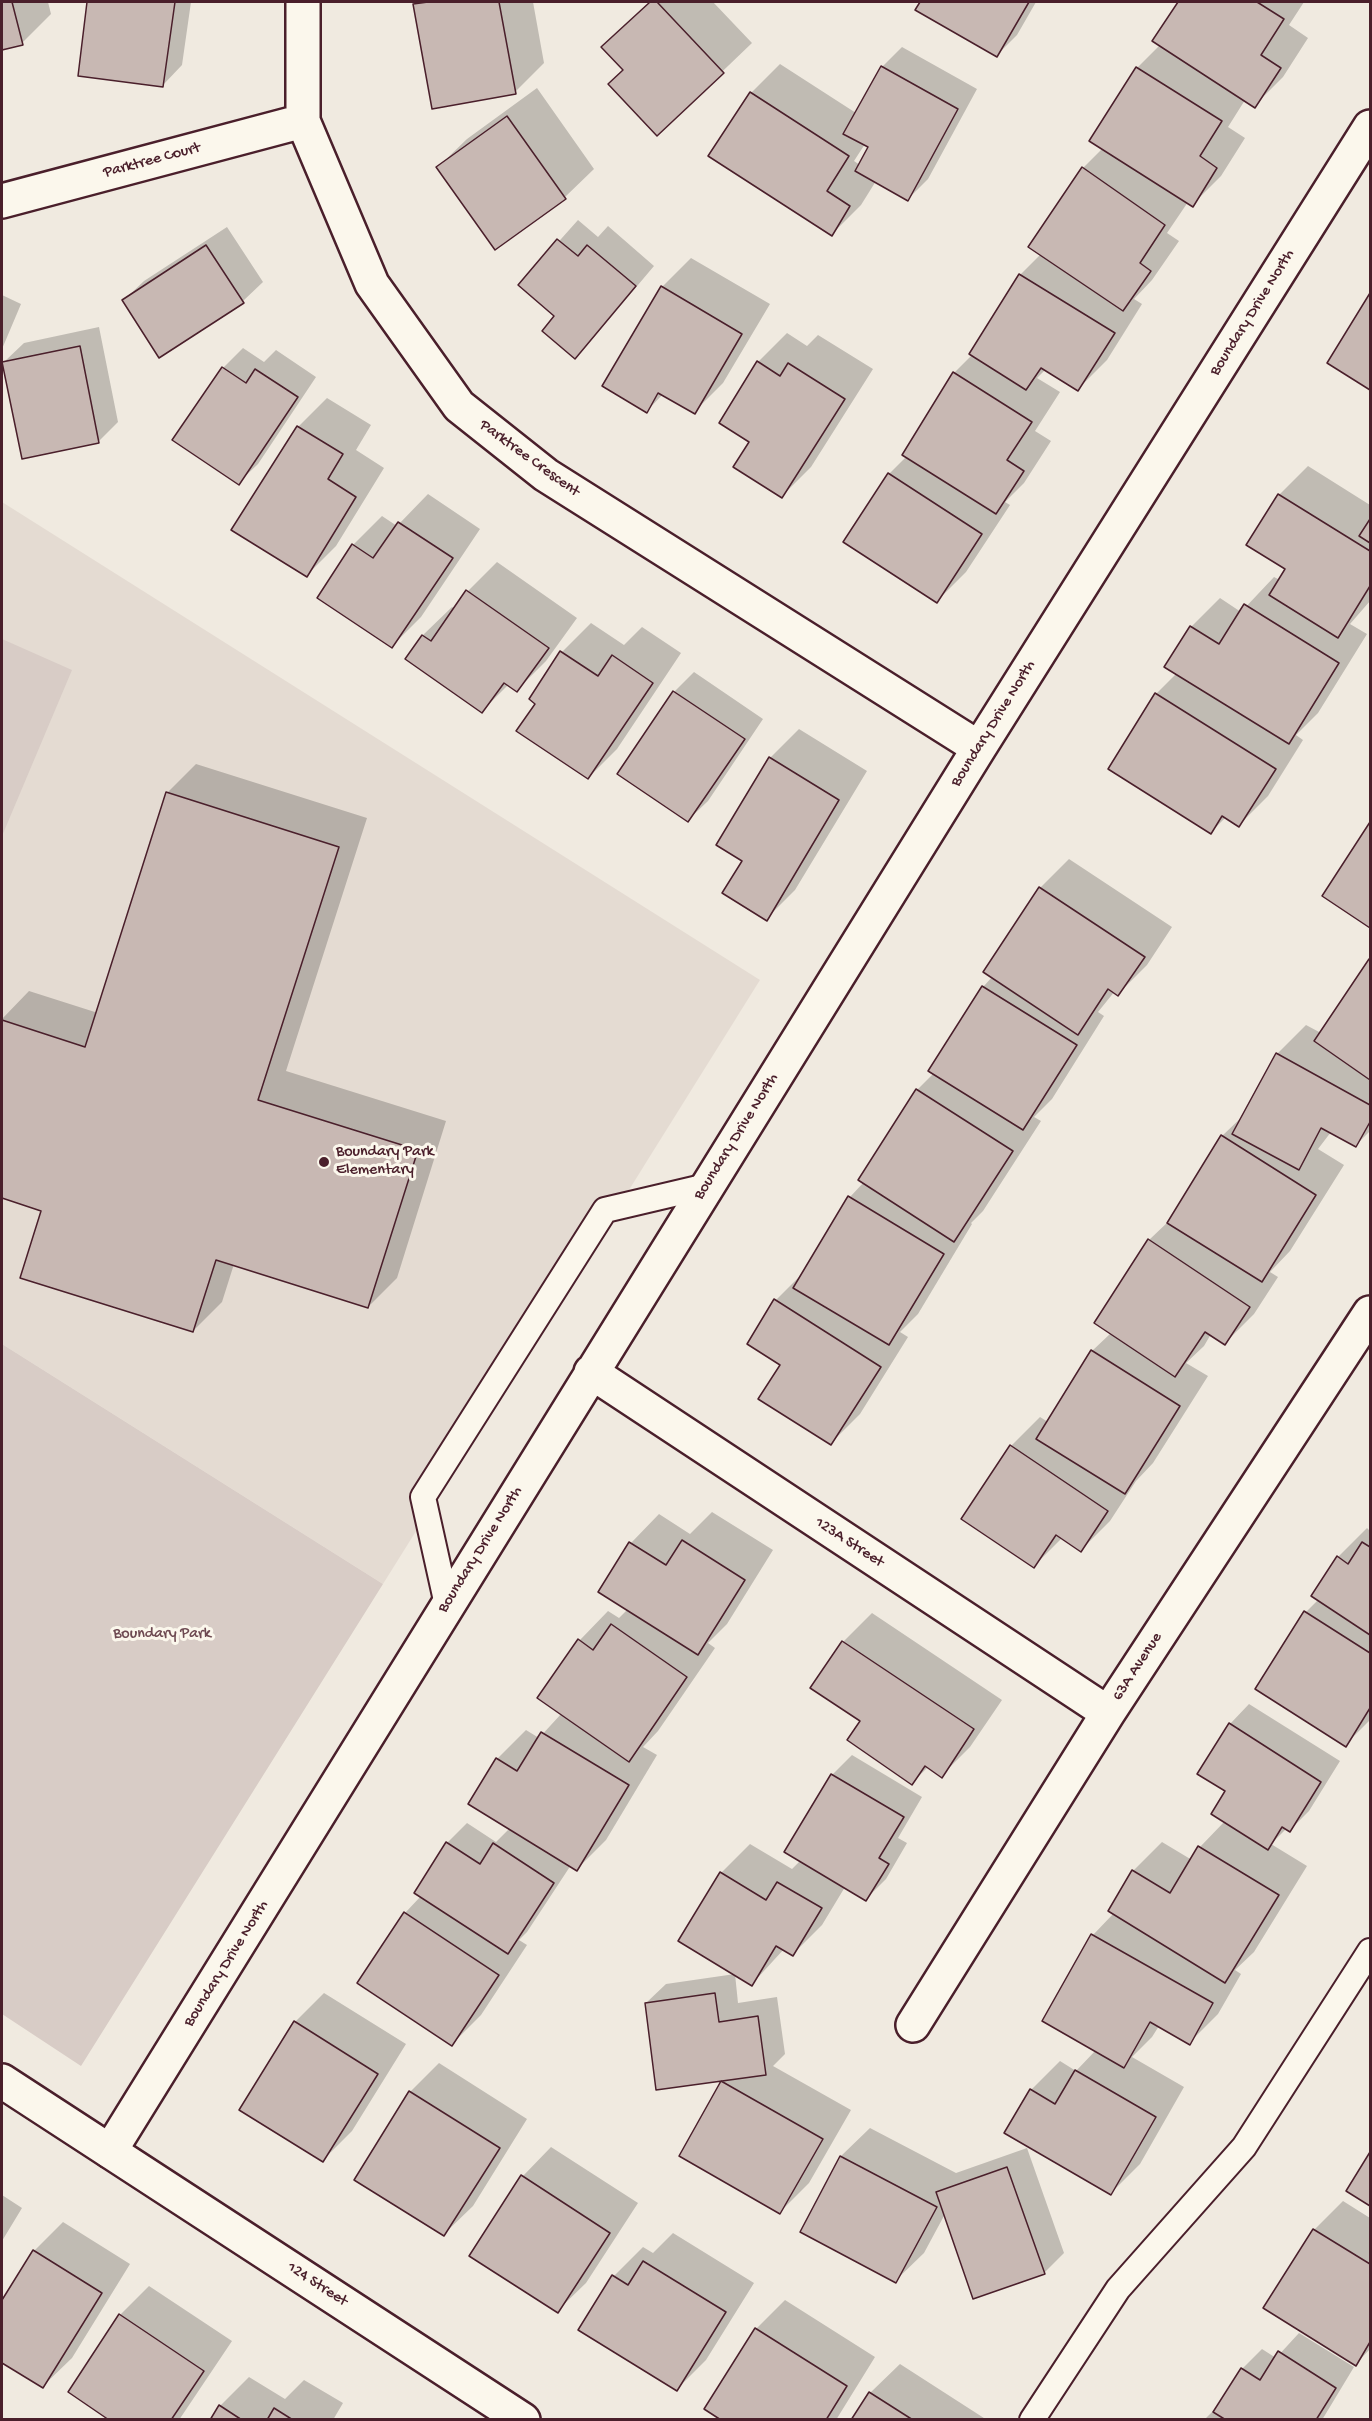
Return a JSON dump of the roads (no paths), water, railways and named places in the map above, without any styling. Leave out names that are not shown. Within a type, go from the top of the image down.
[{"type":"street","name":"Parktree Crescent","points":[[303,2],[303,121],[372,284],[459,406],[546,475],[979,748]]},
{"type":"street","name":"Parktree Court","points":[[2,201],[303,121]]},
{"type":"street","name":"Boundary Drive North","points":[[110,2151],[979,748],[1371,127]]},
{"type":"street","name":"63A Avenue","points":[[913,2025],[1108,1713],[1371,1313]]},
{"type":"street","name":"123A Street","points":[[591,1372],[1108,1713]]},
{"type":"street","name":"124 Street","points":[[2,2081],[523,2420]]},
{"type":"lane","points":[[447,1605],[423,1497],[605,1210],[707,1186]]},
{"type":"lane","points":[[1032,2420],[1118,2289],[1244,2146],[1371,1951]]},
{"type":"place","name":"Boundary Park Elementary","points":[[324,1162]]},
{"type":"park label","name":"Boundary Park","points":[[162,1635]]}]
